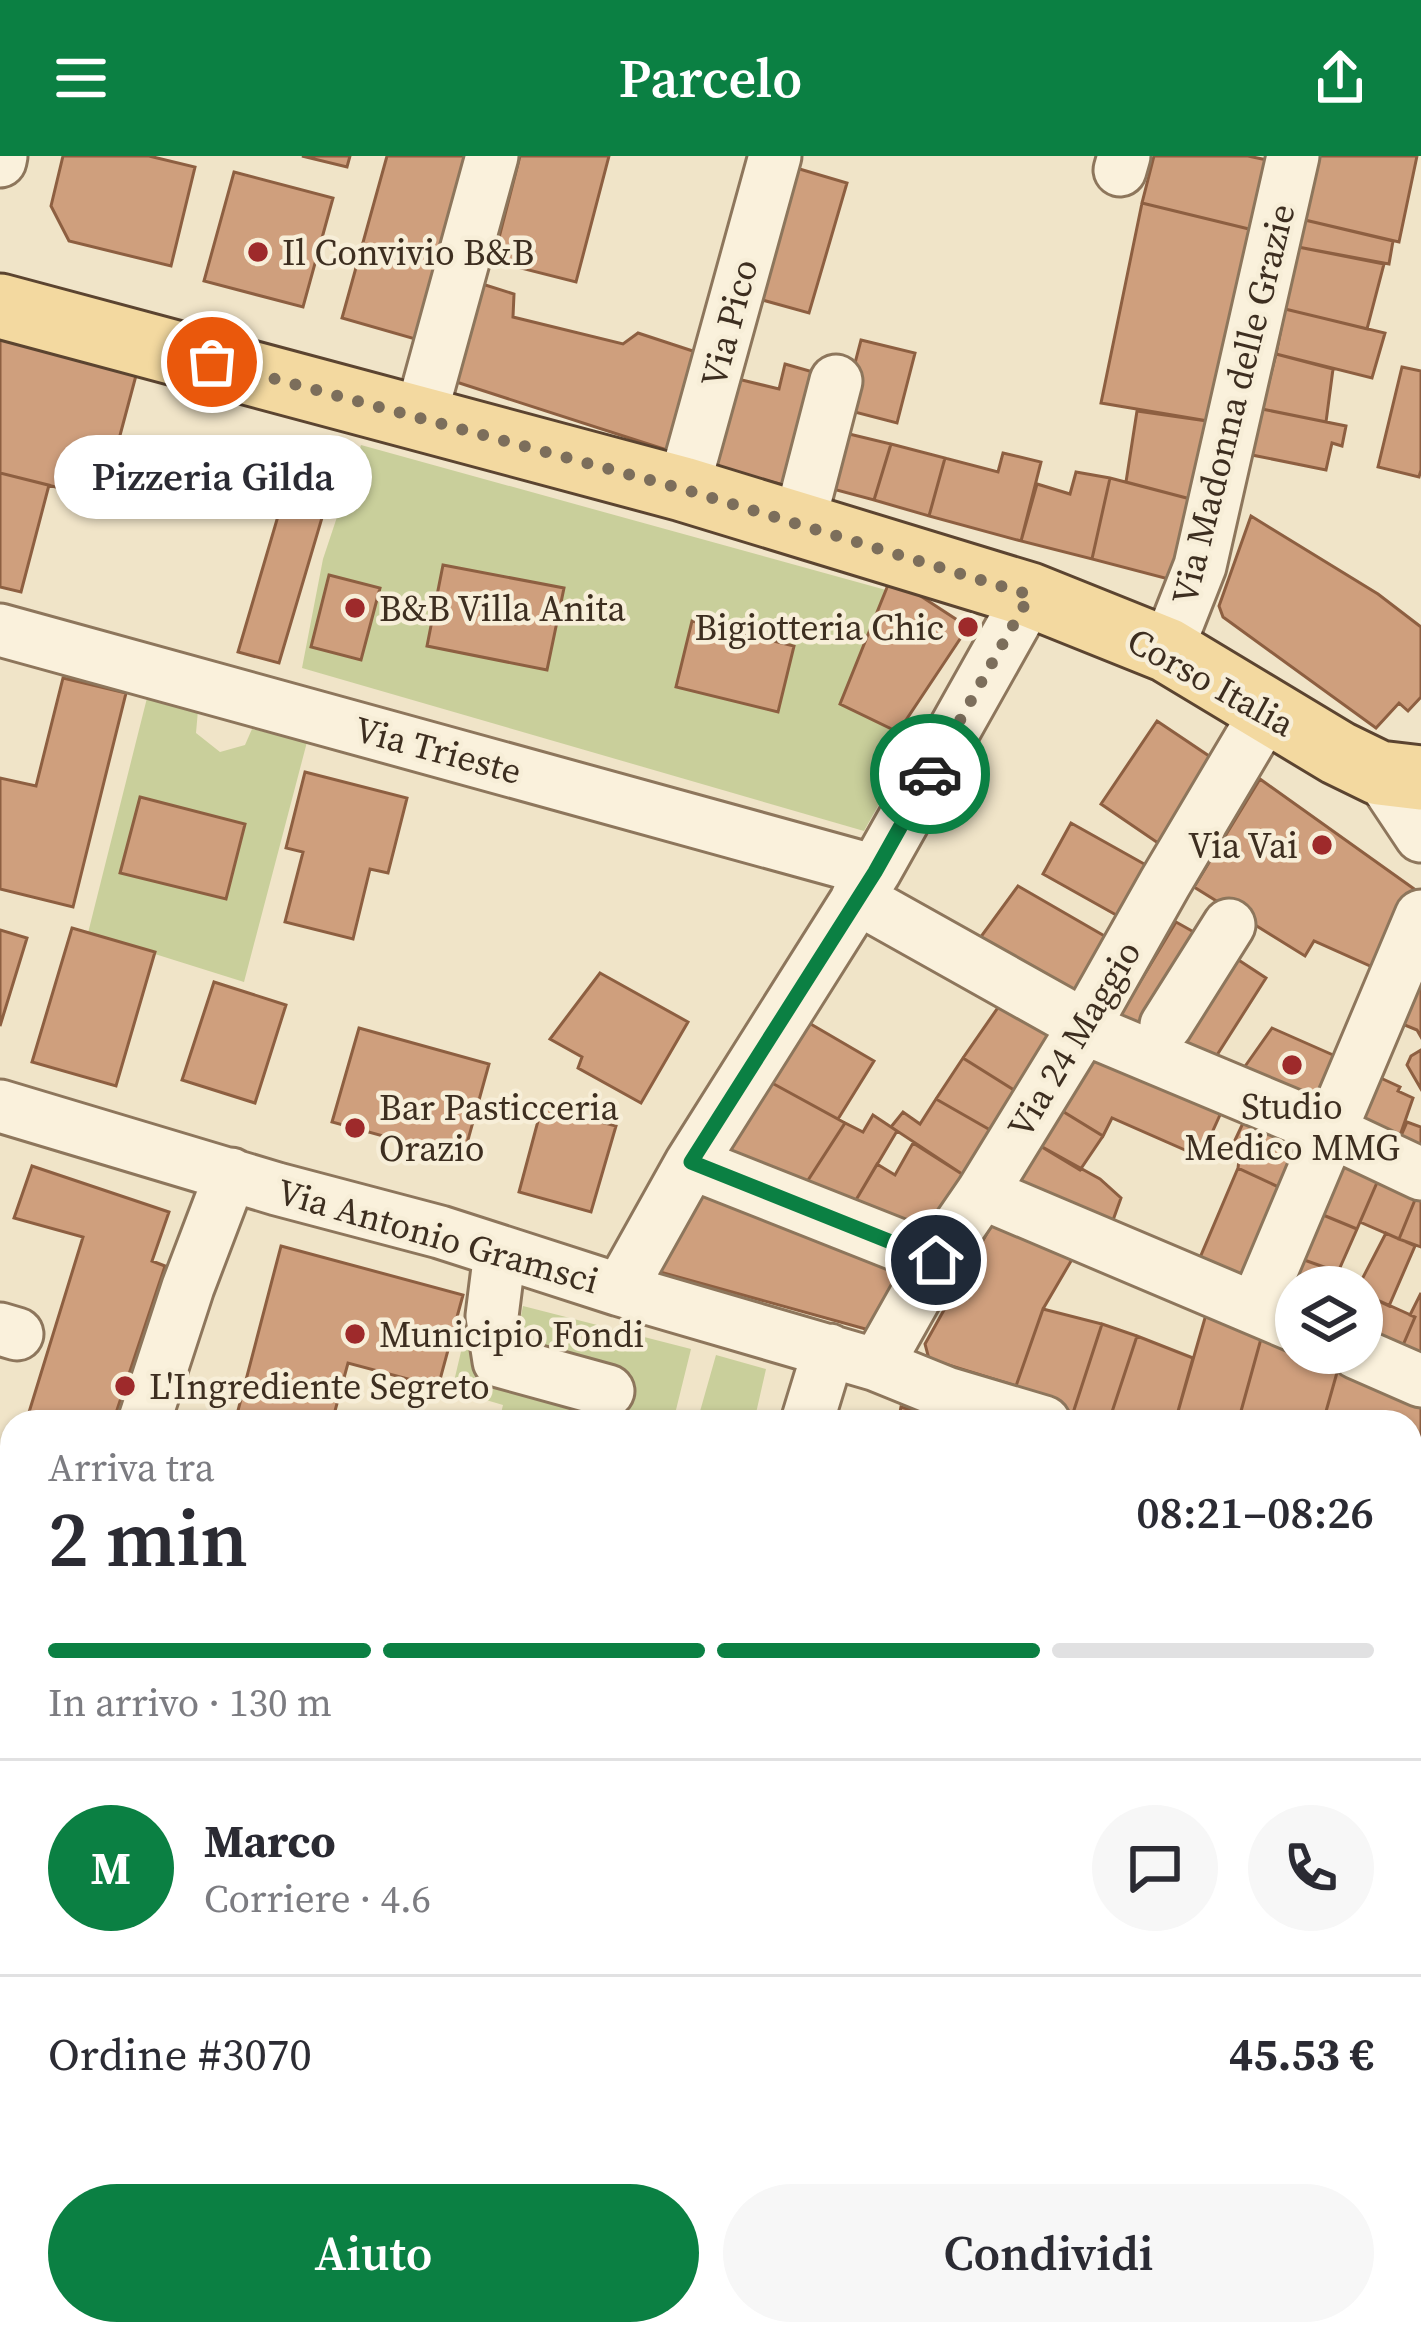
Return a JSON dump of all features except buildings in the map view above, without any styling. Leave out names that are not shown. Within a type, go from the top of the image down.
[{"type":"main road","name":"Corso Italia","points":[[0,306],[683,489],[1030,595],[1168,650],[1338,753],[1407,780]]},
{"type":"street","points":[[420,418],[493,156]]},
{"type":"street","name":"Via Pico","points":[[683,489],[775,156]]},
{"type":"street","name":"Via Madonna delle Grazie","points":[[1168,650],[1200,566],[1293,156]]},
{"type":"street","points":[[799,524],[836,381]]},
{"type":"street","points":[[620,1290],[691,1162],[866,885],[1030,595]]},
{"type":"street","name":"Via Trieste","points":[[0,630],[866,885],[1105,1037],[1421,1174]]},
{"type":"street","name":"Via 24 Maggio","points":[[818,1410],[846,1381],[982,1193],[1267,711]]},
{"type":"street","name":"Corso Italia","points":[[1407,780],[1421,836]]},
{"type":"street","points":[[1165,883],[1245,933],[1166,1025]]},
{"type":"street","points":[[1275,1317],[1259,1300],[1421,916]]},
{"type":"street","name":"Via Antonio Gramsci","points":[[0,1106],[440,1232],[620,1290],[846,1381],[946,1393],[1003,1410]]},
{"type":"street","points":[[691,1162],[936,1260]]},
{"type":"street","points":[[149,1410],[231,1174]]},
{"type":"street","points":[[982,1193],[1275,1317]]},
{"type":"street","points":[[500,1252],[492,1316],[500,1361],[608,1391]]},
{"type":"street","points":[[1383,1364],[1421,1381]]},
{"type":"green space","points":[[361,445],[886,590],[840,704],[898,732],[907,754],[864,831],[302,668],[323,559]],"holes":[[[443,565],[547,670],[428,647]]]},
{"type":"green space","points":[[147,698],[198,710],[196,733],[220,752],[245,745],[252,729],[307,742],[244,982],[88,933]]},
{"type":"green space","points":[[523,1306],[691,1349],[676,1410],[502,1410],[503,1405],[452,1390],[467,1326],[514,1349]]},
{"type":"green space","points":[[716,1355],[766,1369],[757,1410],[700,1410]]},
{"type":"way so far","points":[[212,362],[683,489],[1030,595],[930,774]]},
{"type":"place","name":"Il Convivio B&B","points":[[258,252]]},
{"type":"place","name":"Pizzeria Gilda","points":[[212,362]]},
{"type":"place","name":"B&B Villa Anita","points":[[355,608]]},
{"type":"place","name":"Bigiotteria Chic","points":[[968,627]]},
{"type":"place","name":"Via Vai","points":[[1322,845]]},
{"type":"place","name":"Studio Medico MMG","points":[[1292,1065]]},
{"type":"place","name":"Bar Pasticceria Orazio","points":[[355,1128]]},
{"type":"place","name":"Municipio Fondi","points":[[355,1334]]},
{"type":"place","name":"L'Ingrediente Segreto","points":[[125,1386]]},
{"type":"route","points":[[930,774],[875,872],[691,1162],[936,1260]]}]
